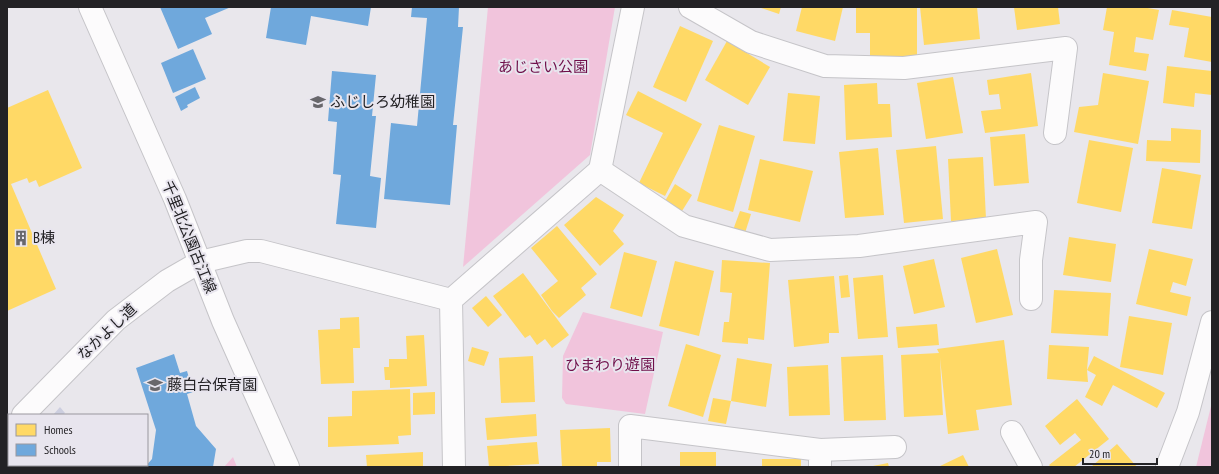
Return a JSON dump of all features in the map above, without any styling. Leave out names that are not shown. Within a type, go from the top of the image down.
[{"type":"street","name":"千里北公園古江線","points":[[90,7],[175,199],[223,321],[288,467]]},
{"type":"street","points":[[454,467],[451,300],[600,170],[633,7]]},
{"type":"street","points":[[690,7],[751,42],[825,66],[904,68],[1066,48],[1055,133]]},
{"type":"street","points":[[600,170],[684,226],[770,250],[859,246],[1036,222],[1031,260],[1030,299]]},
{"type":"street","name":"なかよし道","points":[[24,414],[116,320],[167,281],[200,262],[247,251],[261,251],[451,300]]},
{"type":"street","points":[[1166,467],[1188,412],[1212,322]]},
{"type":"street","points":[[630,467],[630,426],[820,459],[895,447]]},
{"type":"street","points":[[1012,432],[1031,467]]},
{"type":"green space","name":"あじさい公園","points":[[488,7],[615,7],[590,155],[463,267]]},
{"type":"green space","name":"ひまわり遊園","points":[[583,312],[663,332],[645,414],[566,404],[562,398],[563,356]]},
{"type":"green space","points":[[1212,402],[1212,467],[1196,467]]},
{"type":"green space","points":[[233,457],[237,467],[224,467]]},
{"type":"building: Homes","points":[[758,7],[781,7],[779,14]]},
{"type":"building: Homes","points":[[802,7],[843,7],[835,41],[796,31]]},
{"type":"building: Homes","points":[[856,7],[917,7],[917,57],[870,56],[870,33],[856,33]]},
{"type":"building: Homes","points":[[920,7],[977,7],[980,39],[924,45]]},
{"type":"building: Homes","points":[[1014,7],[1058,7],[1060,24],[1017,30]]},
{"type":"building: Homes","points":[[1107,7],[1142,7],[1159,10],[1153,40],[1136,37],[1134,52],[1149,54],[1146,71],[1109,65],[1114,32],[1103,30]]},
{"type":"building: Homes","points":[[1172,10],[1212,17],[1212,62],[1184,57],[1189,28],[1169,25]]},
{"type":"building: Homes","points":[[680,26],[713,41],[686,102],[653,87]]},
{"type":"building: Homes","points":[[727,41],[770,67],[748,105],[705,80]]},
{"type":"building: Homes","points":[[1167,66],[1212,71],[1212,95],[1195,93],[1194,107],[1163,103]]},
{"type":"building: Homes","points":[[1031,73],[1038,126],[985,133],[981,111],[1001,109],[999,94],[989,95],[987,80]]},
{"type":"building: Homes","points":[[1103,73],[1149,81],[1138,144],[1074,132],[1079,107],[1098,105]]},
{"type":"building: Homes","points":[[953,77],[963,133],[926,139],[917,83]]},
{"type":"building: Homes","points":[[877,83],[878,104],[890,104],[892,137],[846,140],[844,85]]},
{"type":"building: Homes","name":"B棟","points":[[48,90],[82,168],[39,187],[36,180],[29,183],[27,178],[11,184],[56,289],[7,311],[7,108]]},
{"type":"building: Homes","points":[[638,91],[702,124],[665,196],[639,183],[663,133],[626,115]]},
{"type":"building: Homes","points":[[788,93],[820,96],[815,144],[783,141]]},
{"type":"building: Homes","points":[[719,125],[755,136],[733,212],[697,201]]},
{"type":"building: Homes","points":[[1171,128],[1201,130],[1200,163],[1146,161],[1147,140],[1171,141]]},
{"type":"building: Homes","points":[[1025,134],[1029,183],[994,186],[990,137]]},
{"type":"building: Homes","points":[[1089,140],[1133,148],[1121,212],[1077,203]]},
{"type":"building: Homes","points":[[936,146],[943,219],[904,223],[896,150]]},
{"type":"building: Homes","points":[[878,148],[884,215],[845,218],[839,152]]},
{"type":"building: Homes","points":[[983,157],[986,219],[951,221],[948,159]]},
{"type":"building: Homes","points":[[760,159],[813,171],[800,222],[748,210]]},
{"type":"building: Homes","points":[[1162,168],[1201,175],[1192,229],[1152,223]]},
{"type":"building: Homes","points":[[675,184],[692,195],[682,211],[665,201]]},
{"type":"building: Homes","points":[[596,197],[624,215],[613,231],[624,244],[600,266],[564,225]]},
{"type":"building: Homes","points":[[740,211],[751,214],[745,233],[733,230]]},
{"type":"building: Homes","points":[[557,226],[597,274],[581,288],[586,295],[559,318],[541,295],[558,281],[531,248]]},
{"type":"building: Homes","points":[[1069,237],[1116,244],[1111,282],[1063,275]]},
{"type":"building: Homes","points":[[997,249],[1013,315],[976,323],[961,258]]},
{"type":"building: Homes","points":[[1149,249],[1193,259],[1186,286],[1173,282],[1170,292],[1191,297],[1187,316],[1136,304]]},
{"type":"building: Homes","points":[[624,252],[657,261],[642,317],[610,308]]},
{"type":"building: Homes","points":[[934,259],[945,307],[914,314],[903,266]]},
{"type":"building: Homes","points":[[722,260],[770,263],[764,340],[748,338],[748,344],[722,342],[724,322],[729,322],[732,293],[720,292]]},
{"type":"building: Homes","points":[[675,261],[714,271],[699,336],[659,326]]},
{"type":"building: Homes","points":[[523,273],[569,335],[552,348],[545,339],[537,345],[530,335],[525,338],[493,296]]},
{"type":"building: Homes","points":[[848,275],[850,297],[841,298],[839,276]]},
{"type":"building: Homes","points":[[883,275],[888,337],[858,339],[853,278]]},
{"type":"building: Homes","points":[[834,276],[839,333],[829,333],[829,343],[794,347],[788,280]]},
{"type":"building: Homes","points":[[1054,290],[1111,293],[1108,336],[1051,333]]},
{"type":"building: Homes","points":[[486,296],[502,315],[488,327],[472,308]]},
{"type":"building: Homes","points":[[1129,316],[1172,323],[1163,375],[1120,367]]},
{"type":"building: Homes","points":[[359,317],[360,348],[353,348],[354,383],[321,384],[318,330],[340,329],[340,318]]},
{"type":"building: Homes","points":[[937,324],[939,345],[898,348],[896,327]]},
{"type":"building: Homes","points":[[424,335],[427,386],[390,388],[390,380],[385,380],[384,367],[389,367],[389,359],[407,359],[406,336]]},
{"type":"building: Homes","points":[[1004,340],[1012,405],[976,410],[979,430],[948,434],[940,358],[943,415],[904,417],[901,355],[939,353],[937,349]]},
{"type":"building: Homes","points":[[686,344],[721,355],[703,417],[668,406]]},
{"type":"building: Homes","points":[[1049,345],[1089,347],[1087,370],[1088,382],[1047,379]]},
{"type":"building: Homes","points":[[472,347],[489,352],[484,366],[468,361]]},
{"type":"building: Homes","points":[[883,355],[886,420],[844,421],[841,357]]},
{"type":"building: Homes","points":[[533,356],[535,402],[501,403],[499,358]]},
{"type":"building: Homes","points":[[1094,356],[1165,393],[1157,408],[1113,385],[1102,406],[1085,397],[1096,375],[1087,370]]},
{"type":"building: Homes","points":[[737,358],[772,364],[766,407],[731,401]]},
{"type":"building: Homes","points":[[828,365],[830,415],[789,416],[787,367]]},
{"type":"building: Homes","points":[[410,389],[411,435],[398,436],[399,444],[328,447],[328,417],[352,416],[352,391]]},
{"type":"building: Homes","points":[[435,392],[435,414],[413,415],[413,393]]},
{"type":"building: Homes","points":[[713,398],[731,401],[726,424],[708,421]]},
{"type":"building: Homes","points":[[1077,399],[1109,439],[1074,467],[1051,467],[1049,465],[1081,440],[1075,433],[1060,445],[1045,426]]},
{"type":"building: Homes","points":[[536,414],[537,436],[487,440],[485,418]]},
{"type":"building: Homes","points":[[610,428],[611,462],[597,462],[597,467],[562,467],[560,430]]},
{"type":"building: Homes","points":[[537,442],[539,464],[489,467],[487,446]]},
{"type":"building: Homes","points":[[1117,444],[1137,467],[1091,467]]},
{"type":"building: Homes","points":[[423,452],[423,467],[367,467],[366,455]]},
{"type":"building: Homes","points":[[680,452],[716,452],[716,467],[680,467]]},
{"type":"building: Homes","points":[[963,455],[969,467],[938,467]]},
{"type":"building: Homes","points":[[762,459],[801,459],[801,467],[762,467]]},
{"type":"building: Homes","points":[[888,463],[889,467],[873,467],[873,466]]},
{"type":"building: Schools","points":[[160,7],[231,7],[205,18],[212,34],[178,49]]},
{"type":"building: Schools","points":[[271,7],[371,7],[368,26],[311,16],[306,45],[266,38]]},
{"type":"building: Schools","points":[[412,7],[459,7],[458,27],[463,27],[453,125],[457,125],[450,205],[384,199],[391,123],[417,126],[427,18],[411,17]]},
{"type":"building: Schools","points":[[193,49],[206,79],[173,93],[161,63]]},
{"type":"building: Schools","points":[[332,71],[376,75],[372,116],[376,116],[370,176],[381,178],[376,228],[336,224],[341,175],[333,174],[337,122],[328,121]]},
{"type":"building: Schools","points":[[195,87],[200,98],[187,105],[188,107],[181,111],[175,97]]},
{"type":"building: Schools","points":[[174,354],[180,373],[187,371],[193,392],[187,394],[196,426],[216,449],[213,467],[145,467],[148,466],[148,464],[152,459],[156,430],[136,368]]},
{"type":"building: Other","points":[[60,407],[65,413],[64,414],[54,414]]},
{"type":"place","name":"ふじしろ幼稚園","points":[[318,102]]},
{"type":"place","name":"B棟","points":[[21,238]]},
{"type":"place","name":"藤白台保育園","points":[[155,385]]}]
